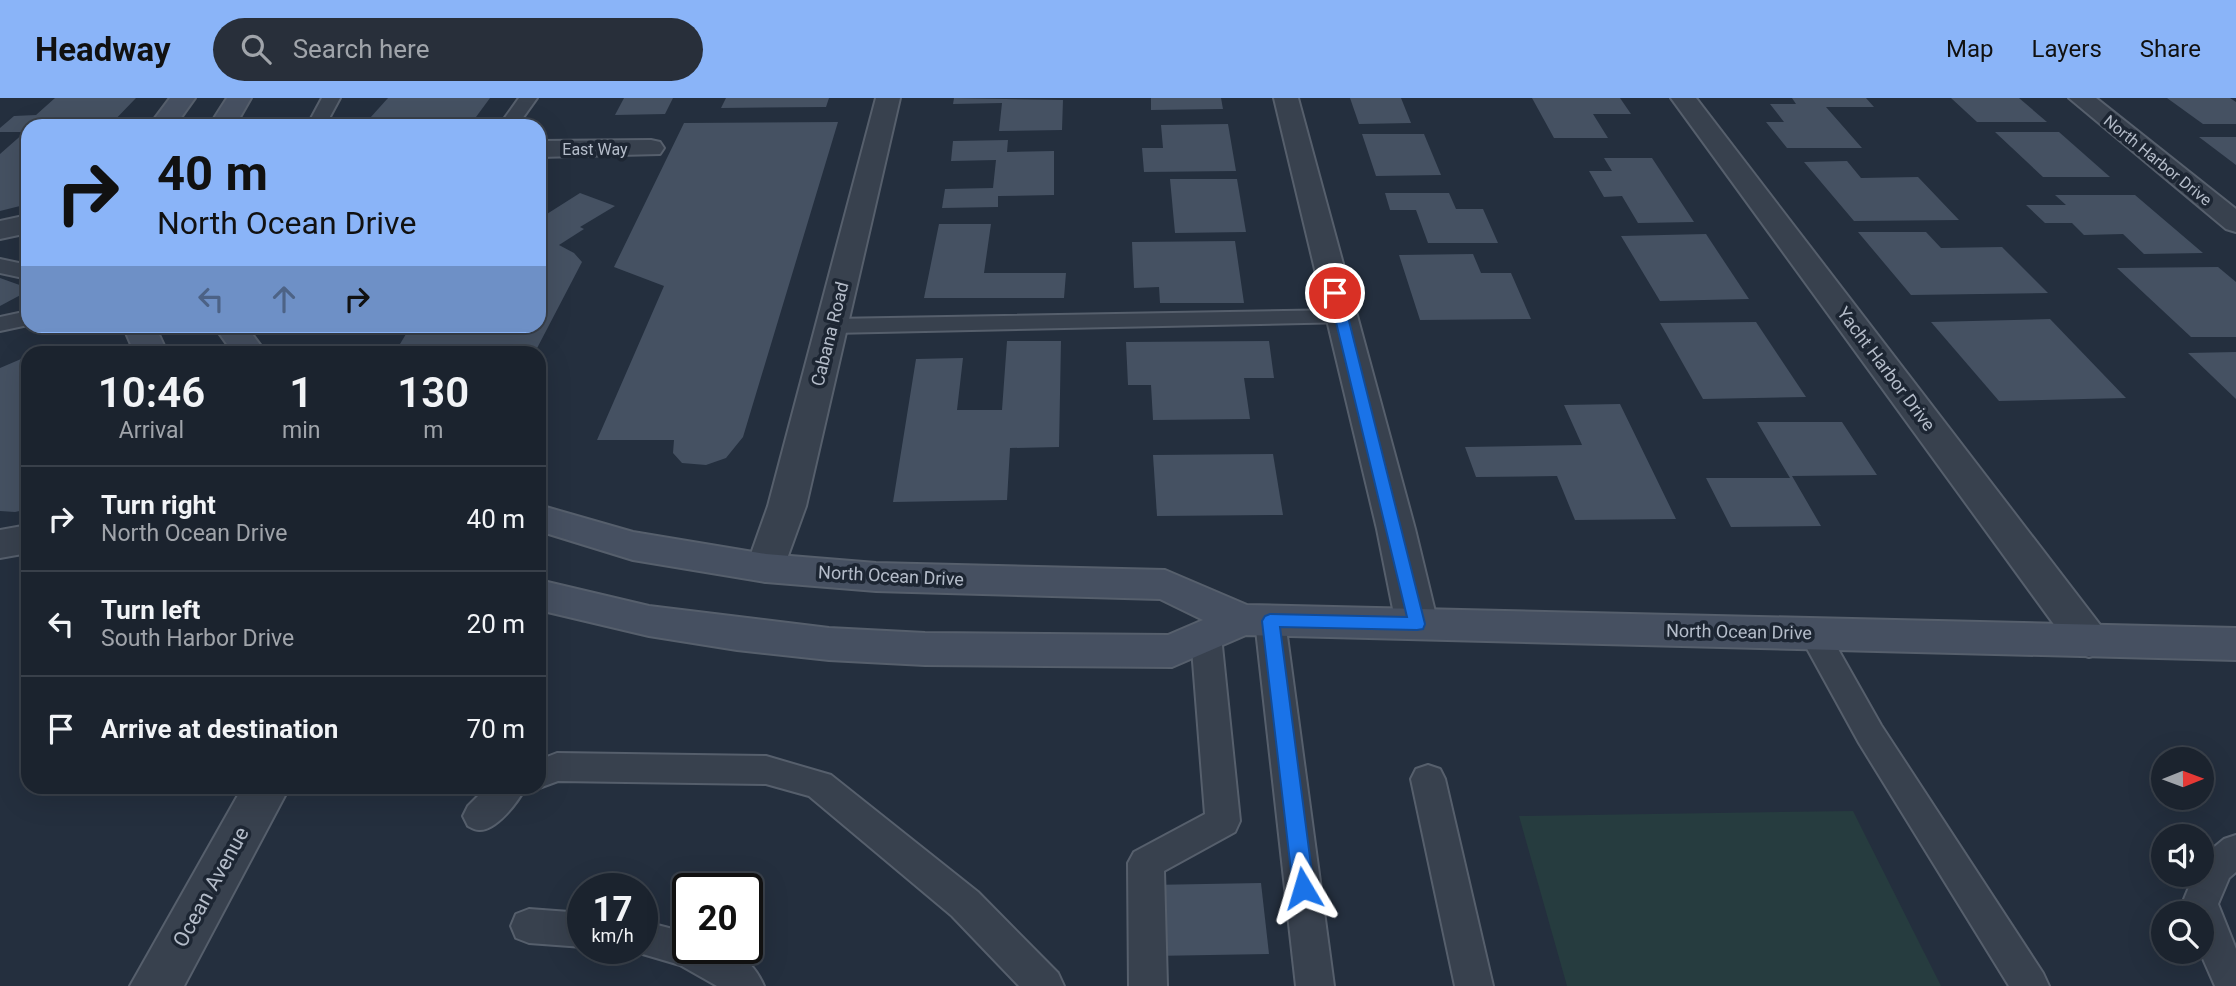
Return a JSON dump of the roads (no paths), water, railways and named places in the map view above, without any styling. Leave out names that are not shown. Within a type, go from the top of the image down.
[{"type":"main road","points":[[167,119],[183,98]]},
{"type":"main road","points":[[226,119],[239,98]]},
{"type":"main road","name":"North Ocean Drive","points":[[546,520],[633,546],[766,568],[867,576],[1165,585],[1240,625]]},
{"type":"main road","name":"North Ocean Drive","points":[[546,598],[649,621],[737,634],[829,644],[925,649],[1172,652],[1240,625],[1417,624],[2236,644]]},
{"type":"street","name":"Cabana Road","points":[[766,568],[787,506],[888,98]]},
{"type":"street","points":[[1286,98],[1417,624]]},
{"type":"street","name":"Yacht Harbor Drive","points":[[1683,98],[2089,641]]},
{"type":"street","name":"North Harbor Drive","points":[[2081,98],[2236,223]]},
{"type":"street","name":"East Way","points":[[546,149],[651,149]]},
{"type":"street","points":[[0,230],[21,226]]},
{"type":"street","points":[[0,544],[21,540]]},
{"type":"street","name":"Ocean Avenue","points":[[156,986],[263,794]]},
{"type":"lane","points":[[320,119],[331,98]]},
{"type":"lane","points":[[513,119],[528,98]]},
{"type":"lane","points":[[0,266],[21,270]]},
{"type":"lane","points":[[832,326],[1342,317]]},
{"type":"lane","points":[[0,324],[21,320]]},
{"type":"lane","points":[[1148,986],[1146,863],[1223,821],[1240,625]]},
{"type":"lane","points":[[1240,625],[1315,986]]},
{"type":"lane","points":[[1814,634],[1870,734],[2030,986]]},
{"type":"lane","points":[[546,771],[557,767],[766,770],[819,785],[965,904],[1045,986]]},
{"type":"lane","points":[[1428,779],[1474,986]]},
{"type":"lane","points":[[480,816],[502,794]]},
{"type":"lane","points":[[2236,850],[2215,868],[2200,904],[2225,968],[2236,985]]},
{"type":"lane","points":[[528,926],[567,929]]},
{"type":"lane","points":[[658,940],[733,972],[745,986]]}]
